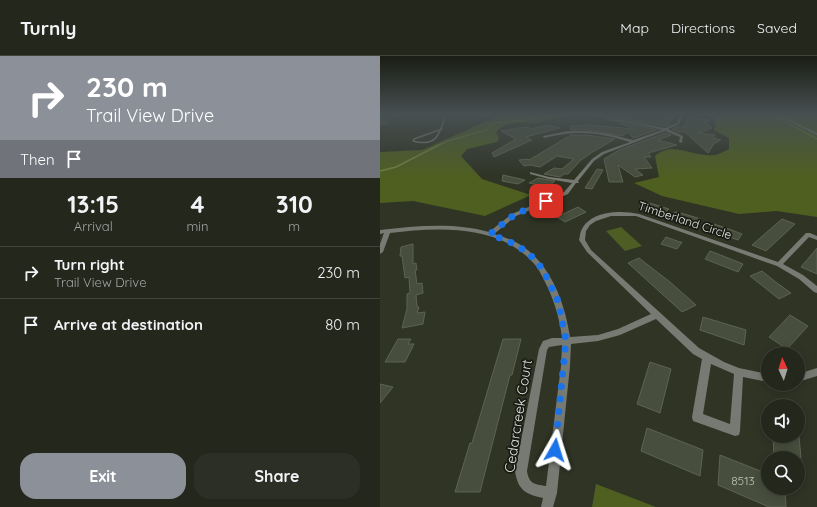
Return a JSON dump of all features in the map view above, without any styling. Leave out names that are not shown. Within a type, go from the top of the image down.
[{"type":"street","points":[[544,137],[552,135]]},
{"type":"street","points":[[610,135],[632,142]]},
{"type":"street","points":[[490,234],[514,215],[566,193],[577,182],[597,156],[609,150],[651,135]]},
{"type":"street","points":[[680,135],[683,139],[681,142]]},
{"type":"street","points":[[532,173],[549,178],[577,182]]},
{"type":"street","name":"Timberland Circle","points":[[761,377],[739,372],[707,358],[696,351],[584,246],[582,234],[585,228],[595,219],[611,214],[637,215],[779,265],[801,277],[817,290]]},
{"type":"street","points":[[380,252],[384,232],[455,228],[474,230],[490,234],[517,245],[538,263],[558,301],[566,340],[565,363],[551,493],[548,507]]},
{"type":"street","points":[[779,265],[808,234],[817,238]]},
{"type":"street","points":[[566,340],[598,338],[620,332],[657,315]]},
{"type":"street","name":"Cedarcreek Court","points":[[551,493],[528,488],[522,481],[521,471],[542,349],[546,344],[566,340]]},
{"type":"street","points":[[707,358],[697,417],[735,431],[739,372]]},
{"type":"street","points":[[805,376],[817,372]]},
{"type":"lane","points":[[424,135],[414,139],[413,142],[422,143],[432,140],[439,135]]},
{"type":"green space","points":[[456,135],[497,135],[499,138],[497,142],[467,149],[461,156],[482,179],[531,195],[485,216],[413,201],[380,203],[380,152],[422,150]]},
{"type":"green space","points":[[723,135],[817,135],[817,217],[777,211],[739,214],[662,196],[634,183],[659,177],[655,156],[662,151],[676,149],[699,154],[715,155],[729,149],[729,138]]},
{"type":"green space","points":[[621,227],[642,246],[625,251],[606,231]]},
{"type":"green space","points":[[596,484],[656,507],[592,507]]},
{"type":"building","points":[[509,135],[533,135],[526,137],[532,140],[494,157],[492,153],[516,139]]},
{"type":"building","points":[[571,135],[587,135],[615,139],[591,153],[581,160],[568,174],[564,174],[560,177],[544,174],[554,168],[562,169],[574,159],[557,156],[540,167],[530,165],[524,166],[519,160],[529,160]]},
{"type":"building","points":[[631,135],[642,135],[633,138]]},
{"type":"building","points":[[659,135],[671,135],[658,140],[677,145],[648,153],[651,157],[644,157],[652,168],[635,169],[643,175],[635,177],[618,165],[623,182],[609,182],[604,159],[619,150]]},
{"type":"building","points":[[688,135],[715,135],[713,138],[721,140],[712,145],[708,153]]},
{"type":"building","points":[[597,169],[603,170],[592,189],[585,188]]},
{"type":"building","points":[[503,175],[525,180],[518,184],[502,181]]},
{"type":"building","points":[[538,178],[555,181],[548,187],[529,183]]},
{"type":"building","points":[[644,202],[669,209],[663,214],[639,207]]},
{"type":"building","points":[[578,207],[586,212],[565,222],[557,217]]},
{"type":"building","points":[[675,212],[701,219],[696,225],[694,225],[670,217]]},
{"type":"building","points":[[782,219],[795,224],[766,251],[752,245]]},
{"type":"building","points":[[714,224],[742,234],[738,240],[709,230]]},
{"type":"building","points":[[666,237],[682,242],[677,249],[661,244]]},
{"type":"building","points":[[413,244],[413,264],[416,263],[417,270],[415,270],[417,284],[422,283],[423,293],[416,295],[417,307],[419,307],[417,313],[425,312],[423,324],[402,328],[407,309],[407,294],[410,293],[409,277],[405,278],[402,256],[400,256],[401,247]]},
{"type":"building","points":[[817,248],[817,274],[801,267]]},
{"type":"building","points":[[710,251],[743,264],[738,272],[705,259]]},
{"type":"building","points":[[639,258],[670,282],[696,305],[682,312],[628,263]]},
{"type":"building","points":[[762,271],[791,293],[779,299],[750,276]]},
{"type":"building","points":[[790,315],[808,326],[789,347],[784,347],[769,337]]},
{"type":"building","points":[[703,317],[746,330],[744,345],[700,330]]},
{"type":"building","points":[[398,339],[411,339],[408,344],[414,344],[405,362],[385,362]]},
{"type":"building","points":[[503,339],[521,339],[512,375],[510,375],[480,492],[455,492],[470,443],[472,443]]},
{"type":"building","points":[[650,362],[671,369],[660,413],[637,404]]},
{"type":"building","points":[[380,384],[393,387],[380,403]]},
{"type":"building","points":[[647,428],[703,450],[700,476],[641,451]]},
{"type":"building","points":[[773,443],[800,443],[800,451],[774,451]]},
{"type":"building","points":[[720,455],[761,471],[761,495],[785,495],[786,507],[769,507],[718,485]]},
{"type":"waterway","points":[[437,146],[469,135]]},
{"type":"waterway","points":[[810,135],[817,139]]},
{"type":"waterway","points":[[380,171],[396,167],[437,146]]},
{"type":"route","points":[[546,201],[514,215],[490,234],[517,245],[529,254],[538,263],[545,274],[558,301],[563,319],[566,340],[565,363],[555,450]]}]
